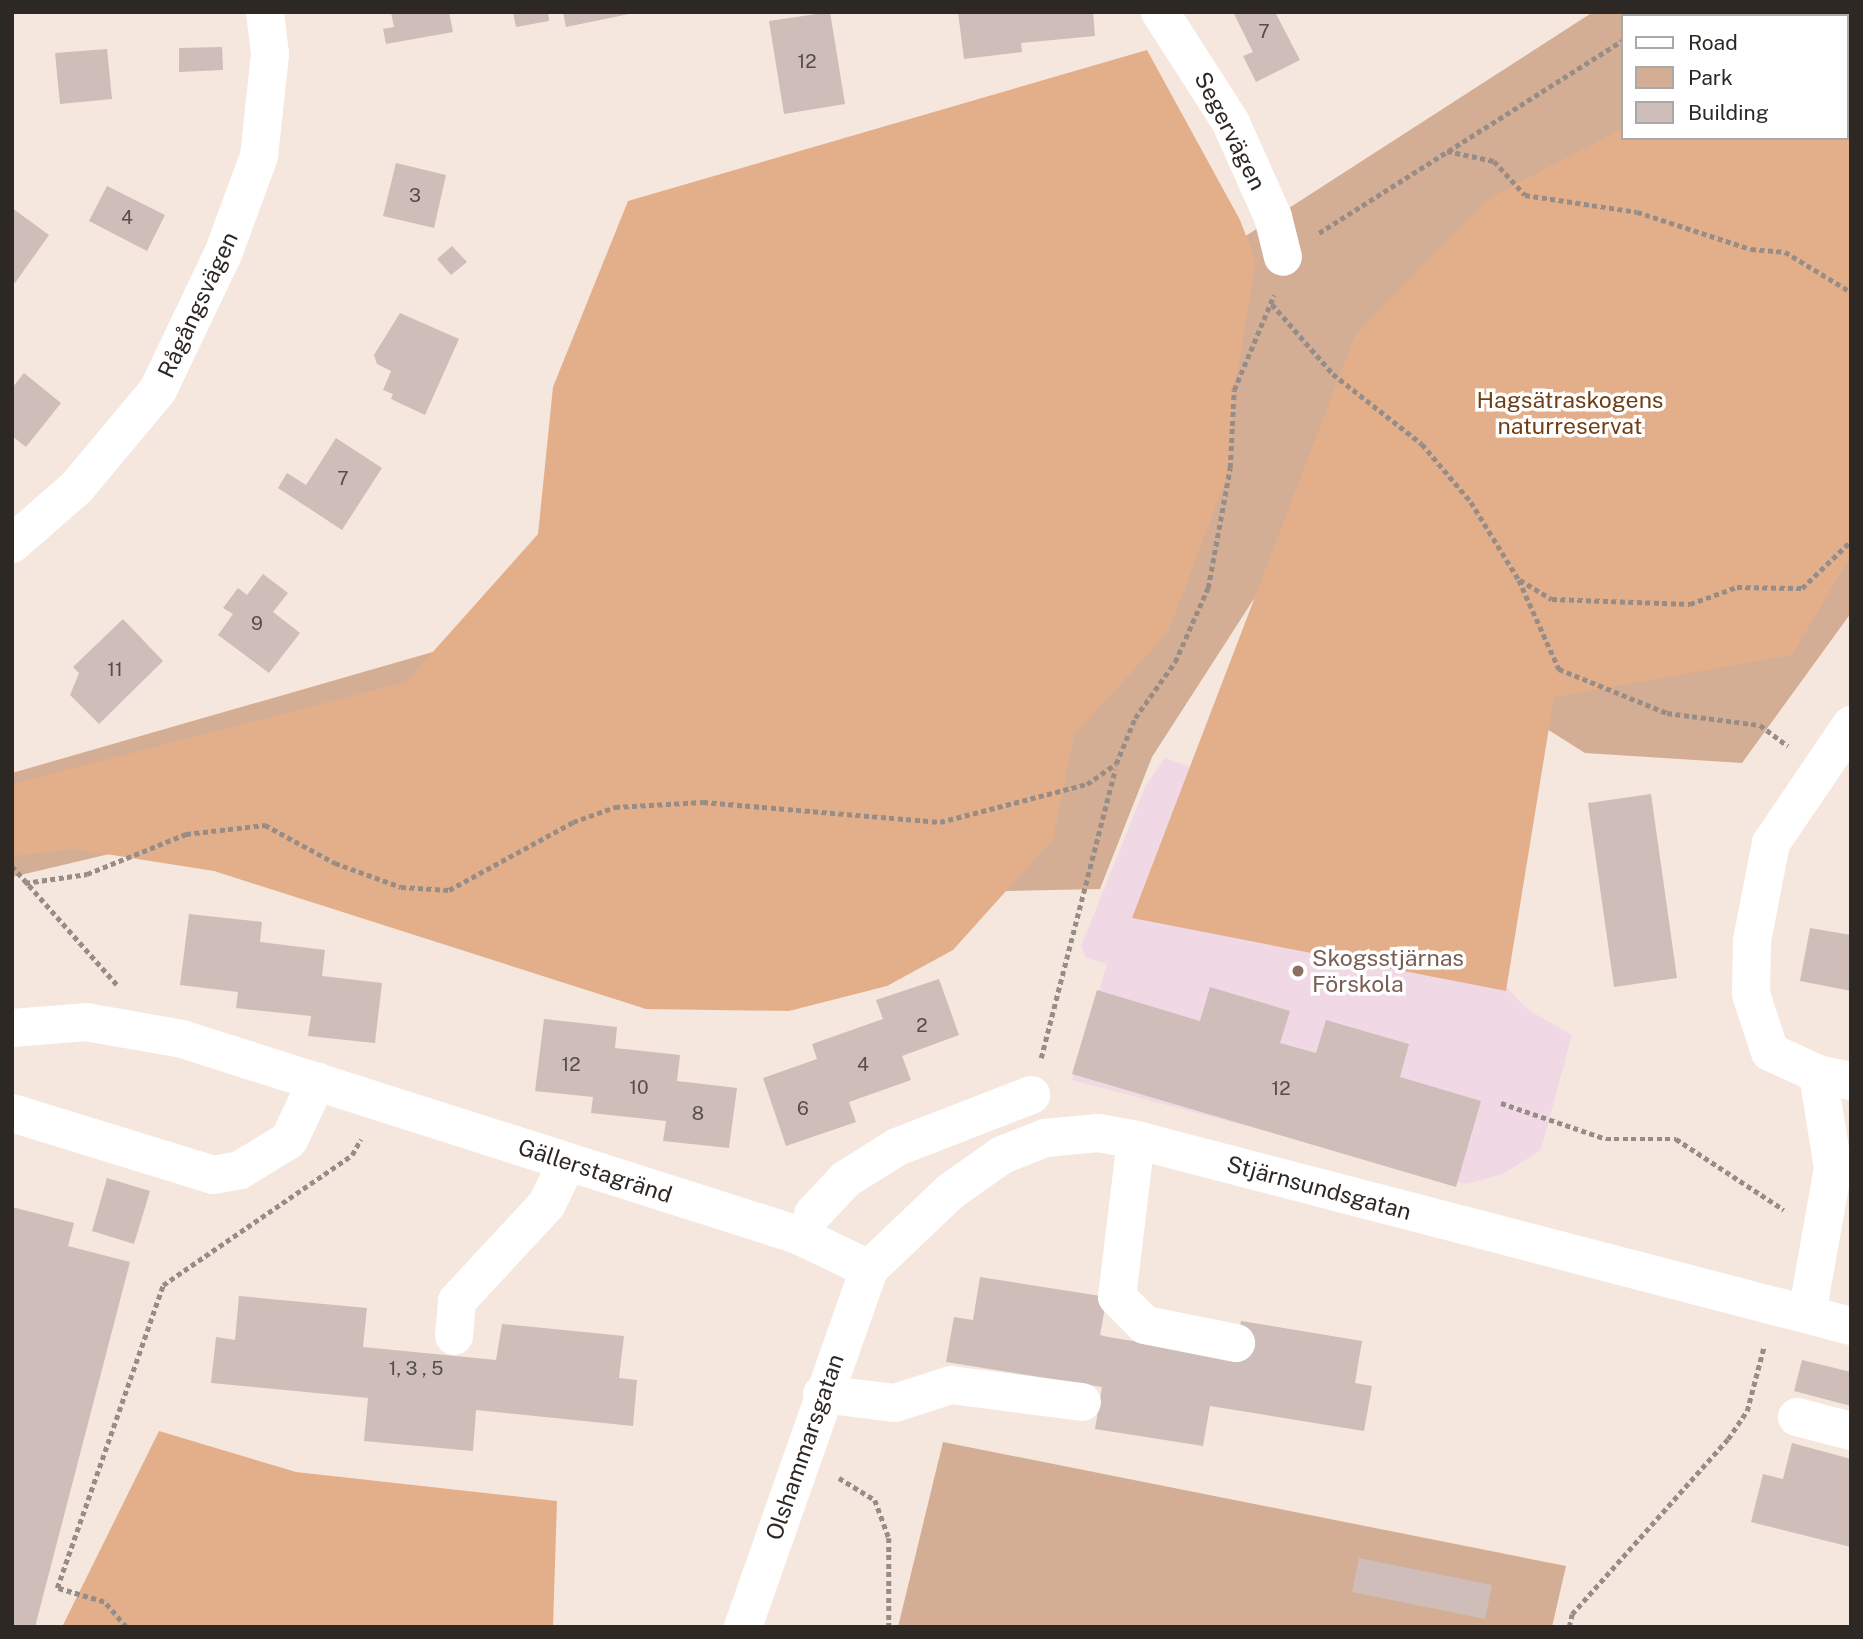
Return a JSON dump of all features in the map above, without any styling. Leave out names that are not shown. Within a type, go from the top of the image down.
[{"type":"street","name":"Rågångsvägen","points":[[12,544],[78,488],[158,390],[211,279],[246,205],[260,156],[270,54],[265,12]]},
{"type":"street","name":"Segervägen","points":[[1160,12],[1230,121],[1273,217],[1283,257]]},
{"type":"street","points":[[1807,1314],[1833,1168],[1834,1078],[1770,1052],[1751,994],[1752,941],[1771,843],[1816,768],[1851,724]]},
{"type":"street","name":"Gällerstagränd","points":[[12,1028],[86,1022],[142,1029],[317,1081],[798,1236],[869,1269]]},
{"type":"street","points":[[12,1113],[213,1175],[240,1170],[289,1140],[317,1081]]},
{"type":"street","points":[[813,1214],[846,1179],[897,1147],[1031,1095]]},
{"type":"street","name":"Stjärnsundsgatan","points":[[869,1269],[950,1191],[1002,1155],[1045,1138],[1098,1133],[1136,1140],[1851,1326]]},
{"type":"street","points":[[1136,1140],[1118,1297],[1145,1325],[1236,1343]]},
{"type":"street","points":[[454,1336],[457,1300],[547,1204],[567,1162]]},
{"type":"street","name":"Olshammarsgatan","points":[[743,1627],[822,1394],[869,1269]]},
{"type":"street","points":[[822,1394],[895,1404],[951,1385],[1082,1402]]},
{"type":"street","points":[[1797,1417],[1851,1431]]},
{"type":"path","points":[[1031,1095],[1116,764],[1208,588],[1230,468],[1234,390],[1272,304],[1283,257],[1622,41]]},
{"type":"path","points":[[1446,151],[1494,161],[1525,195],[1637,212],[1751,249],[1785,252],[1851,292]]},
{"type":"path","points":[[1272,304],[1333,374],[1422,444],[1471,502],[1519,580],[1559,669],[1667,713],[1760,725],[1816,768]]},
{"type":"path","points":[[1519,580],[1552,599],[1690,604],[1737,587],[1802,588],[1851,541]]},
{"type":"path","points":[[25,883],[87,874],[186,834],[265,825],[335,863],[401,887],[449,890],[573,822],[615,807],[703,802],[940,822],[1087,784],[1116,764]]},
{"type":"path","points":[[12,866],[116,981],[142,1029]]},
{"type":"path","points":[[1501,1103],[1606,1139],[1676,1139],[1822,1233]]},
{"type":"path","points":[[126,1627],[104,1602],[57,1588],[163,1285],[352,1155],[367,1129]]},
{"type":"path","points":[[1569,1627],[1572,1614],[1747,1411],[1767,1334]]},
{"type":"path","points":[[799,1462],[875,1500],[889,1538],[889,1627]]},
{"type":"shaded area","name":"Skogsstjärnas Förskola","points":[[1165,758],[1256,790],[1401,871],[1527,1009],[1572,1035],[1541,1150],[1503,1174],[1466,1184],[1072,1080],[1107,964],[1086,958],[1081,946],[1146,785]]},
{"type":"green space","name":"Hagsätraskogens naturreservat","points":[[1593,12],[1851,12],[1851,613],[1742,763],[1585,753],[1279,560],[1152,757],[1100,889],[956,892],[177,838],[12,877],[12,773],[735,565]]},
{"type":"green space","points":[[1851,12],[1851,555],[1792,655],[1554,697],[1506,991],[1132,918],[1356,333],[1490,198],[1622,129],[1622,140],[1849,140],[1849,14],[1844,14]]},
{"type":"green space","points":[[1147,50],[1240,220],[1256,262],[1234,390],[1230,468],[1168,632],[1074,735],[1053,839],[953,950],[887,986],[789,1011],[646,1009],[214,871],[74,849],[12,856],[12,784],[406,682],[538,534],[553,387],[628,201]]},
{"type":"green space","points":[[159,1431],[296,1472],[557,1501],[553,1627],[62,1627]]},
{"type":"green space","points":[[943,1442],[1566,1566],[1552,1627],[898,1627]]},
{"type":"building","points":[[391,12],[449,12],[453,32],[386,44],[383,29],[394,27]]},
{"type":"building","points":[[513,12],[548,12],[549,21],[516,27]]},
{"type":"building","points":[[563,12],[634,12],[634,13],[566,27]]},
{"type":"building","points":[[830,12],[845,104],[784,114],[769,21]]},
{"type":"building","points":[[958,12],[1093,12],[1095,36],[1021,43],[1022,52],[964,59]]},
{"type":"building","points":[[1233,12],[1275,12],[1300,60],[1256,82],[1243,56],[1253,52]]},
{"type":"building","points":[[222,47],[223,70],[179,72],[179,48]]},
{"type":"building","points":[[107,49],[112,99],[60,104],[55,53]]},
{"type":"building","points":[[396,163],[446,175],[434,228],[383,216]]},
{"type":"building","points":[[107,186],[165,215],[147,251],[89,221]]},
{"type":"building","points":[[12,208],[49,235],[15,283],[12,281]]},
{"type":"building","points":[[452,246],[467,262],[451,275],[437,259]]},
{"type":"building","points":[[400,313],[459,339],[425,415],[391,399],[393,394],[383,390],[391,371],[377,364],[374,355]]},
{"type":"building","points":[[24,373],[61,403],[26,447],[12,436],[12,388]]},
{"type":"building","points":[[336,438],[382,468],[342,530],[278,488],[287,473],[306,485]]},
{"type":"building","points":[[263,574],[288,593],[273,612],[300,633],[269,673],[218,635],[233,614],[223,608],[238,588],[247,595]]},
{"type":"building","points":[[123,619],[163,661],[99,724],[70,695],[79,673],[73,667]]},
{"type":"building","points":[[1651,794],[1677,978],[1614,987],[1588,803]]},
{"type":"building","points":[[189,914],[262,922],[260,942],[325,950],[322,976],[382,983],[375,1043],[308,1036],[311,1016],[236,1008],[238,992],[180,985]]},
{"type":"building","points":[[1810,928],[1851,935],[1851,991],[1800,981]]},
{"type":"building","points":[[939,979],[959,1035],[902,1056],[911,1080],[849,1102],[856,1122],[786,1146],[763,1078],[817,1059],[812,1044],[883,1019],[876,1000]]},
{"type":"building","points":[[1210,987],[1290,1011],[1280,1043],[1316,1053],[1326,1020],[1409,1044],[1400,1077],[1481,1101],[1456,1187],[1072,1074],[1097,990],[1200,1021]]},
{"type":"building","points":[[544,1019],[617,1027],[615,1048],[680,1055],[677,1081],[737,1088],[729,1148],[663,1141],[666,1121],[591,1113],[593,1097],[535,1091]]},
{"type":"building","points":[[107,1178],[150,1191],[134,1244],[92,1231]]},
{"type":"building","points":[[12,1207],[74,1223],[68,1246],[130,1262],[35,1627],[12,1627]]},
{"type":"building","points":[[980,1277],[1107,1297],[1100,1335],[1108,1337],[1233,1357],[1241,1321],[1362,1341],[1355,1383],[1372,1386],[1364,1431],[1210,1406],[1203,1446],[1095,1429],[1102,1387],[946,1362],[954,1317],[973,1320]]},
{"type":"building","points":[[239,1296],[367,1308],[363,1347],[496,1360],[502,1324],[624,1336],[619,1378],[637,1380],[633,1426],[476,1410],[473,1451],[364,1441],[368,1398],[211,1383],[216,1337],[235,1340]]},
{"type":"building","points":[[1802,1360],[1851,1372],[1851,1406],[1794,1391]]},
{"type":"building","points":[[1792,1443],[1851,1459],[1851,1547],[1751,1522],[1763,1474],[1783,1479]]},
{"type":"building","points":[[1359,1558],[1492,1585],[1485,1619],[1352,1592]]},
{"type":"place","name":"Skogsstjärnas Förskola","points":[[1298,971]]}]
